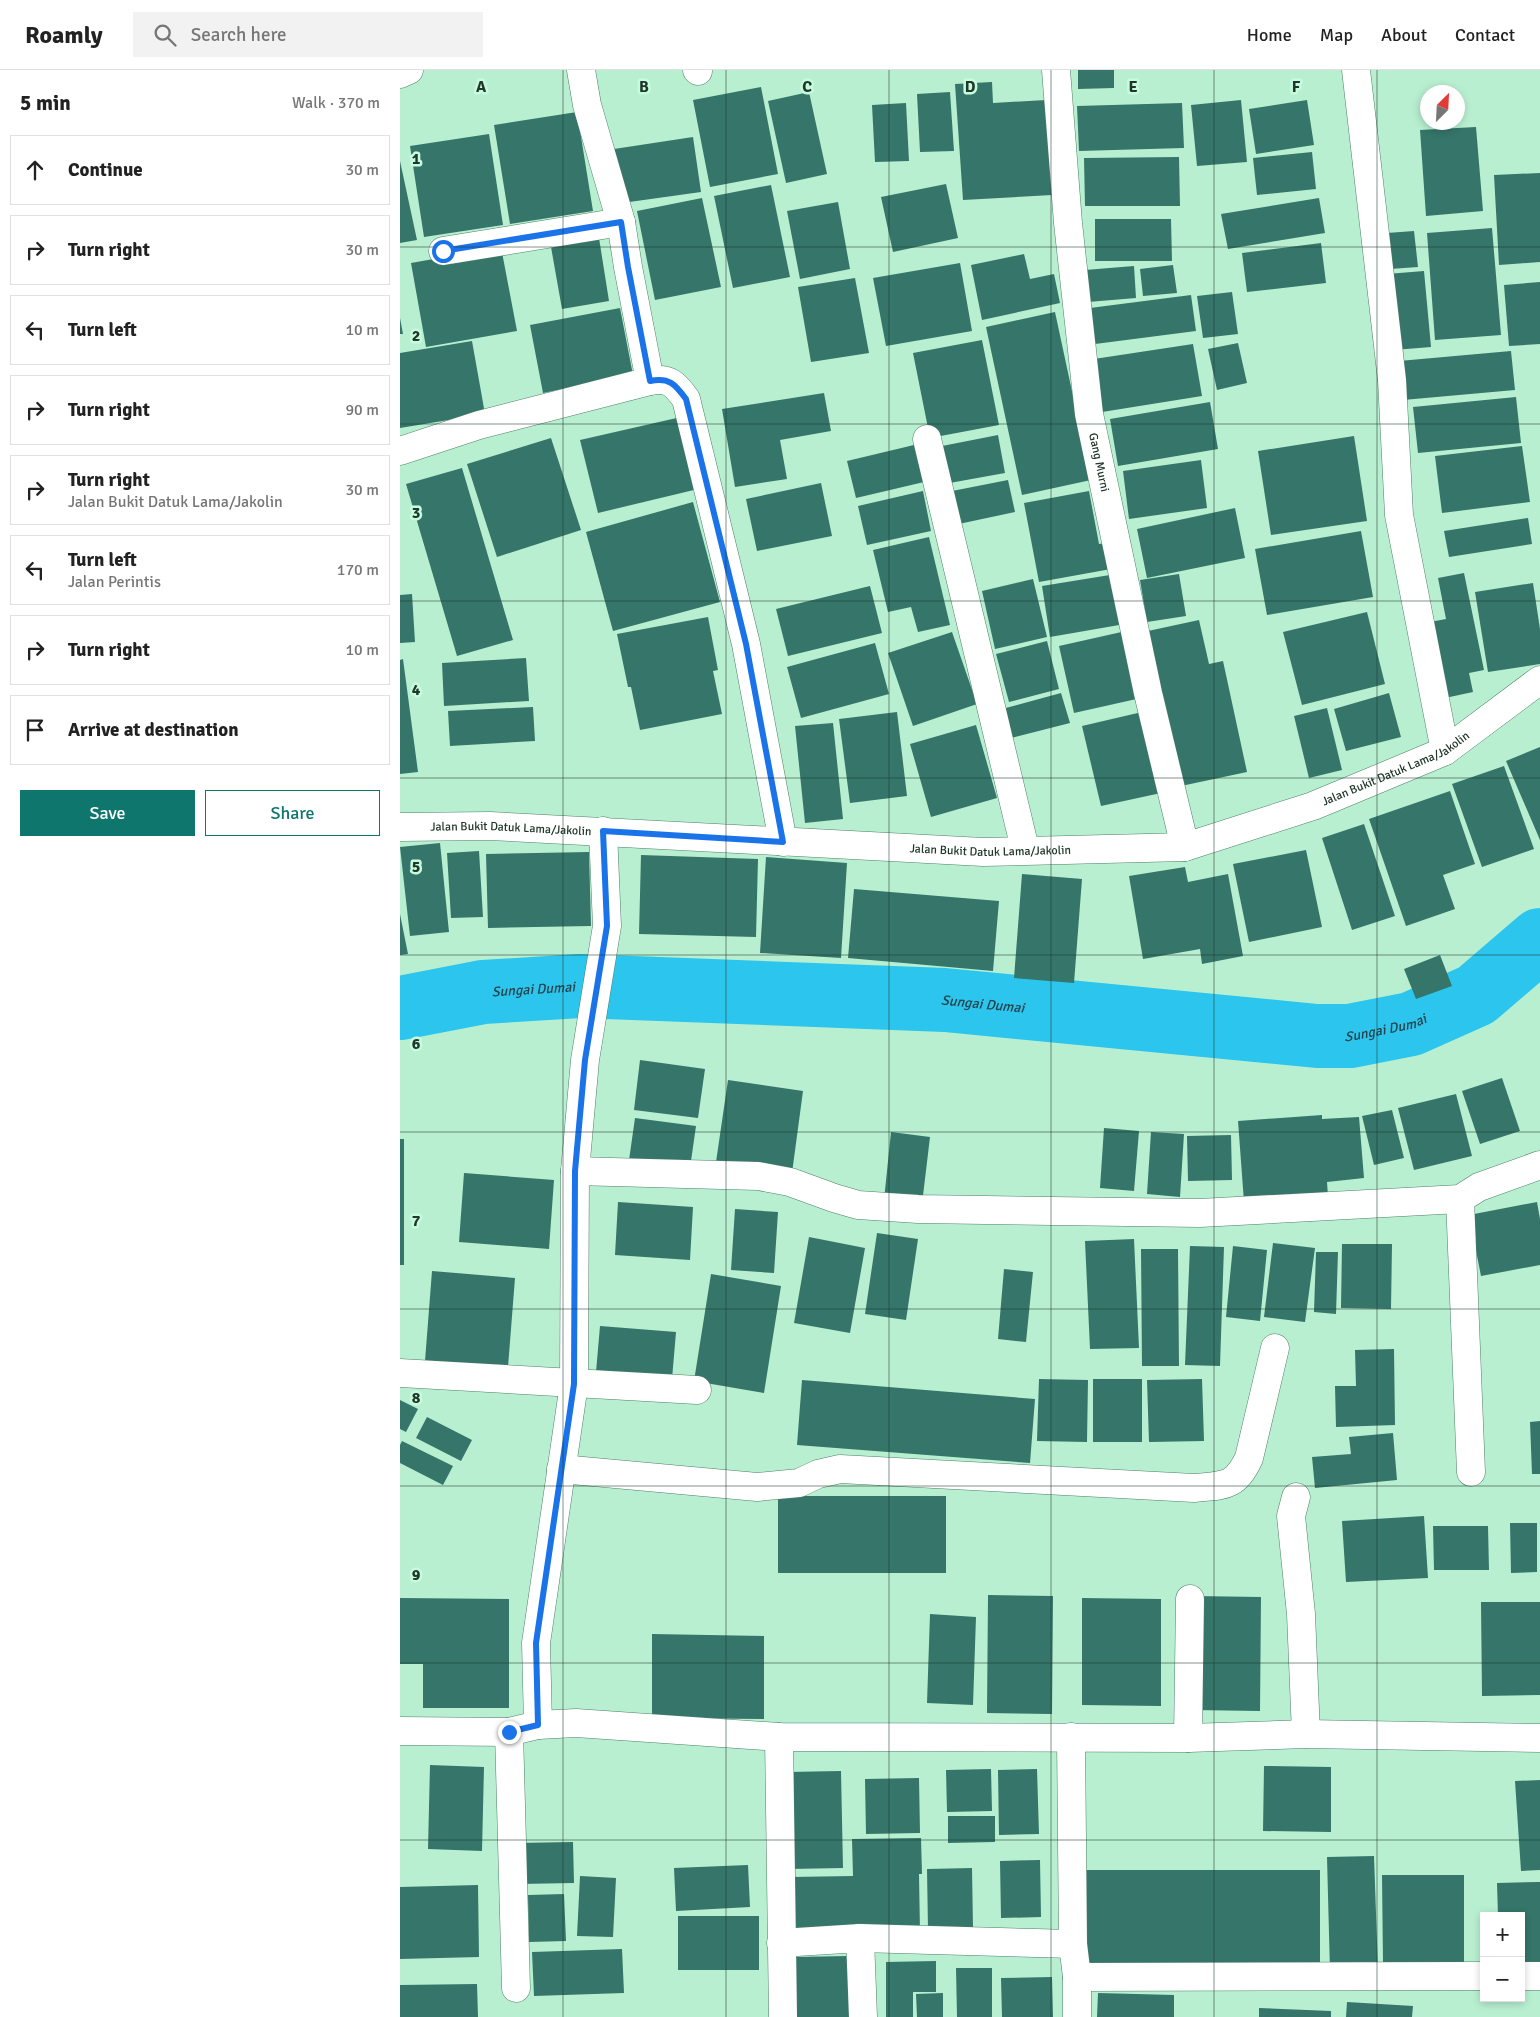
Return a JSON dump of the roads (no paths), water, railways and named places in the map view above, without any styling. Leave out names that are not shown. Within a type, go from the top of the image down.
[{"type":"street","points":[[400,74],[409,70]]},
{"type":"street","points":[[581,70],[587,105],[621,222],[650,381]]},
{"type":"street","name":"Gang Murni","points":[[1056,70],[1068,224],[1089,414],[1148,694],[1185,847]]},
{"type":"street","points":[[1356,70],[1392,380],[1399,515],[1445,751]]},
{"type":"street","points":[[443,251],[621,222]]},
{"type":"street","points":[[400,452],[479,425],[650,381],[661,379],[677,387],[686,399],[746,644],[783,842]]},
{"type":"street","points":[[927,439],[1025,849]]},
{"type":"street","name":"Jalan Bukit Datuk Lama/Jakolin","points":[[400,827],[490,826],[983,852],[1025,849],[1185,847],[1313,806],[1445,751],[1540,680]]},
{"type":"street","points":[[538,1725],[536,1643],[574,1384],[575,1171],[585,1060],[607,926],[603,831]]},
{"type":"street","points":[[575,1171],[758,1176],[790,1182],[858,1205],[918,1209],[1200,1213],[1460,1199],[1479,1187],[1540,1165]]},
{"type":"street","points":[[1460,1199],[1471,1472]]},
{"type":"street","points":[[561,1469],[757,1488],[799,1482],[818,1474],[840,1469],[1194,1488],[1223,1486],[1241,1475],[1249,1458],[1275,1348]]},
{"type":"street","points":[[400,1373],[696,1390]]},
{"type":"street","points":[[1296,1497],[1291,1516],[1301,1614],[1306,1734]]},
{"type":"street","points":[[1188,1738],[1190,1599]]},
{"type":"street","points":[[400,1731],[509,1732],[538,1725],[576,1723],[779,1737],[1188,1738],[1306,1734],[1540,1738]]},
{"type":"street","points":[[509,1732],[516,1988]]},
{"type":"street","points":[[779,1737],[783,2017]]},
{"type":"street","points":[[1071,1737],[1073,1944],[1077,1978],[1077,2017]]},
{"type":"street","points":[[781,1943],[860,1938],[1073,1944]]},
{"type":"street","points":[[860,1938],[863,2017]]},
{"type":"street","points":[[1077,1978],[1480,1976]]},
{"type":"street","points":[[1525,1976],[1540,1976]]},
{"type":"waterway","name":"Sungai Dumai","points":[[400,1008],[483,992],[580,986],[945,1000],[1317,1036],[1350,1036],[1411,1024],[1476,995],[1540,940]]}]
